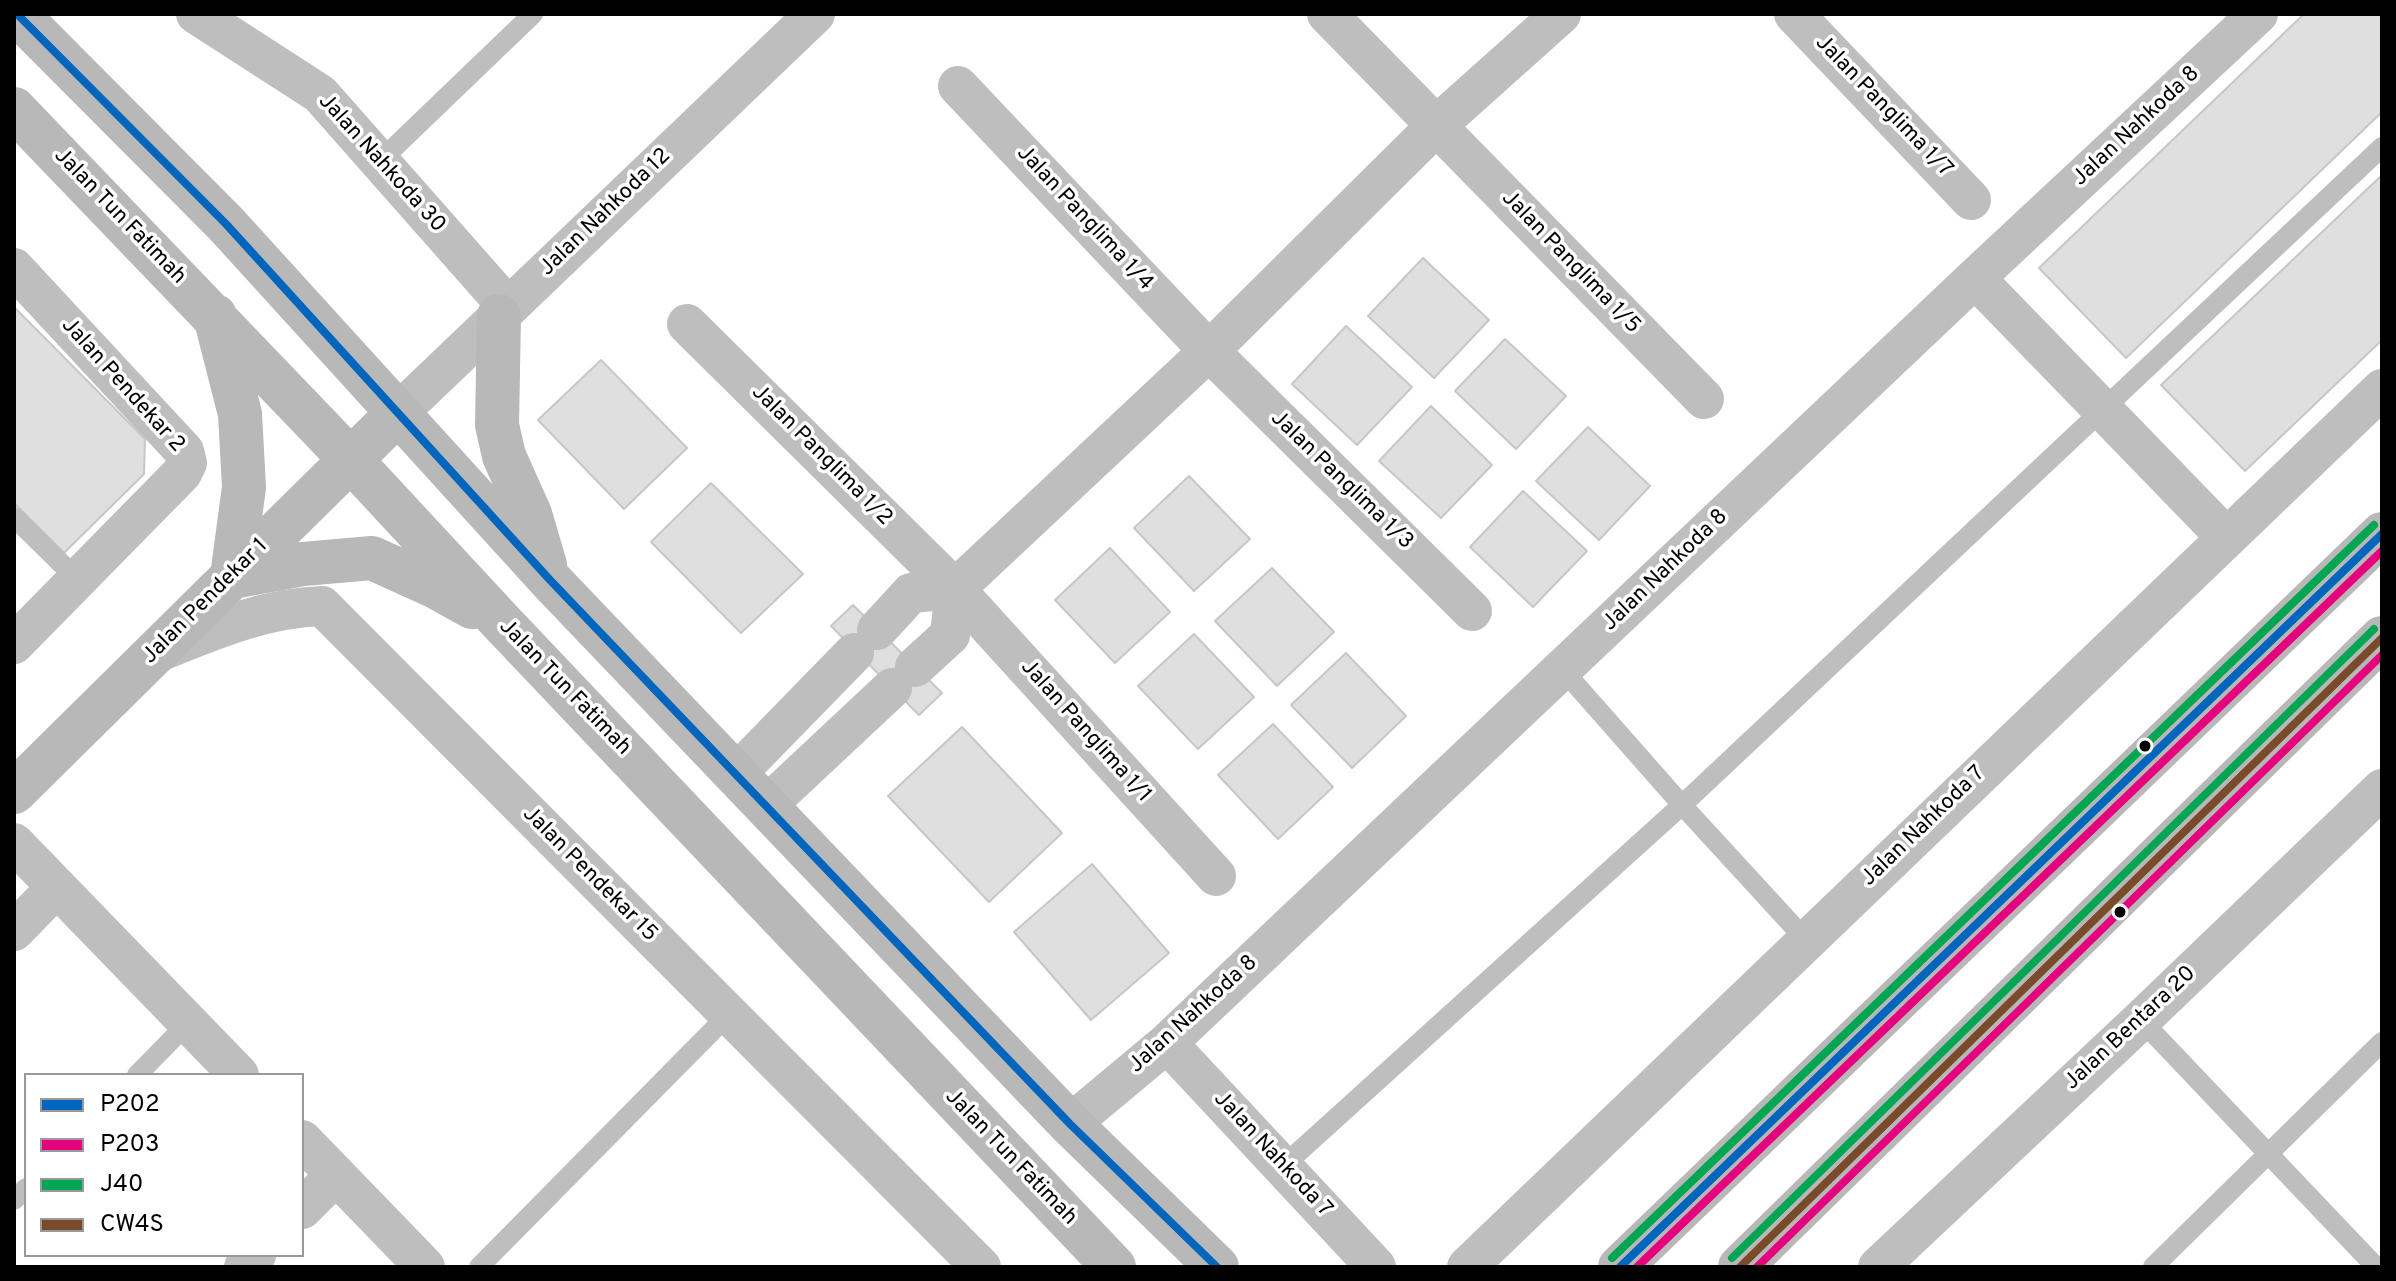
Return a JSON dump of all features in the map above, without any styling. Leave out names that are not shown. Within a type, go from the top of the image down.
[{"type":"main road","points":[[17,14],[226,224],[550,580],[1070,1124],[1217,1267]]},
{"type":"main road","name":"Jalan Tun Fatimah","points":[[14,109],[215,316],[1114,1267]]},
{"type":"main road","points":[[504,311],[497,425],[504,456],[530,514],[550,580]]},
{"type":"main road","points":[[215,316],[240,414],[244,487],[232,577],[303,564],[372,558],[436,587],[505,626]]},
{"type":"main road","name":"Jalan Pendekar 1","points":[[14,792],[398,413]]},
{"type":"main road","points":[[1620,1267],[2382,534]]},
{"type":"main road","points":[[1740,1267],[2382,638]]},
{"type":"main road","points":[[737,773],[722,793],[719,806],[725,825],[835,936],[838,950],[835,973]]},
{"type":"street","name":"Jalan Nahkoda 30","points":[[196,14],[242,25],[320,94],[380,161],[504,311]]},
{"type":"street","name":"Jalan Nahkoda 12","points":[[398,413],[815,14]]},
{"type":"street","name":"Jalan Panglima 1/5","points":[[1327,14],[1704,399]]},
{"type":"street","points":[[737,773],[911,593],[955,589],[1209,351],[1437,125],[1561,14]]},
{"type":"street","name":"Jalan Panglima 1/7","points":[[1794,14],[1971,200]]},
{"type":"street","name":"Jalan Nahkoda 8","points":[[1070,1124],[1167,1043],[2258,14]]},
{"type":"street","name":"Jalan Panglima 1/4","points":[[958,86],[1209,351]]},
{"type":"street","name":"Jalan Pendekar 2","points":[[14,268],[184,451],[187,463],[182,473],[14,644]]},
{"type":"street","points":[[1975,278],[2226,537]]},
{"type":"street","name":"Jalan Panglima 1/2","points":[[687,324],[955,589]]},
{"type":"street","name":"Jalan Panglima 1/3","points":[[1209,351],[1472,611]]},
{"type":"street","name":"Jalan Nahkoda 7","points":[[1467,1267],[2382,389]]},
{"type":"street","points":[[767,805],[950,635],[955,589]]},
{"type":"street","name":"Jalan Panglima 1/1","points":[[955,589],[1216,876]]},
{"type":"street","name":"Jalan Pendekar 15","points":[[154,653],[236,620],[289,607],[322,606],[981,1267]]},
{"type":"street","name":"Jalan Bentara 20","points":[[1878,1267],[2382,789]]},
{"type":"street","points":[[14,843],[237,1073]]},
{"type":"street","points":[[14,931],[57,887]]},
{"type":"street","name":"Jalan Nahkoda 7","points":[[1167,1043],[1376,1267]]},
{"type":"street","points":[[304,1142],[425,1267]]},
{"type":"street","points":[[304,1207],[336,1175]]},
{"type":"lane","points":[[380,161],[533,14]]},
{"type":"lane","points":[[1283,1166],[1682,805],[2382,147]]},
{"type":"lane","points":[[14,517],[77,579]]},
{"type":"lane","points":[[1563,670],[1806,940]]},
{"type":"lane","points":[[479,1267],[728,1015]]},
{"type":"lane","points":[[2141,1020],[2376,1267]]},
{"type":"lane","points":[[139,1073],[188,1023]]},
{"type":"lane","points":[[2153,1267],[2382,1042]]},
{"type":"building","points":[[2304,14],[2382,14],[2382,112],[2126,358],[2039,268]]},
{"type":"building","points":[[2382,175],[2382,340],[2245,471],[2161,385]]},
{"type":"building","points":[[1423,258],[1489,320],[1434,378],[1368,316]]},
{"type":"building","points":[[14,307],[145,439],[144,474],[64,553],[14,503]]},
{"type":"building","points":[[1346,326],[1412,387],[1357,445],[1292,384]]},
{"type":"building","points":[[1505,339],[1566,396],[1516,449],[1455,391]]},
{"type":"building","points":[[601,360],[687,448],[624,509],[538,420]]},
{"type":"building","points":[[1431,406],[1492,465],[1441,518],[1379,461]]},
{"type":"building","points":[[1588,427],[1650,486],[1599,540],[1536,481]]},
{"type":"building","points":[[1189,476],[1250,539],[1194,591],[1134,528]]},
{"type":"building","points":[[711,483],[803,574],[741,633],[651,542]]},
{"type":"building","points":[[1523,491],[1587,551],[1533,607],[1470,547]]},
{"type":"building","points":[[1110,548],[1170,612],[1115,663],[1055,600]]},
{"type":"building","points":[[1272,568],[1334,632],[1277,686],[1215,621]]},
{"type":"building","points":[[853,605],[942,693],[919,715],[831,626]]},
{"type":"building","points":[[1194,634],[1254,697],[1198,749],[1138,686]]},
{"type":"building","points":[[1346,653],[1406,716],[1352,768],[1291,705]]},
{"type":"building","points":[[1273,724],[1333,787],[1278,839],[1218,775]]},
{"type":"building","points":[[962,727],[1062,833],[989,902],[888,796]]},
{"type":"building","points":[[1092,864],[1169,953],[1091,1020],[1014,932]]},
{"type":"transit line","name":"P202","points":[[17,14],[226,224],[550,580],[1070,1124],[1217,1267]]},
{"type":"transit line","name":"J40","points":[[1612,1258],[2374,525]]},
{"type":"transit line","name":"P202","points":[[1620,1267],[2382,534]]},
{"type":"transit line","name":"P203","points":[[1637,1267],[2382,551]]},
{"type":"transit line","name":"J40","points":[[1732,1258],[2374,629]]},
{"type":"transit line","name":"CW4S","points":[[1740,1267],[2382,638]]},
{"type":"transit line","name":"P203","points":[[1757,1267],[2382,655]]}]
